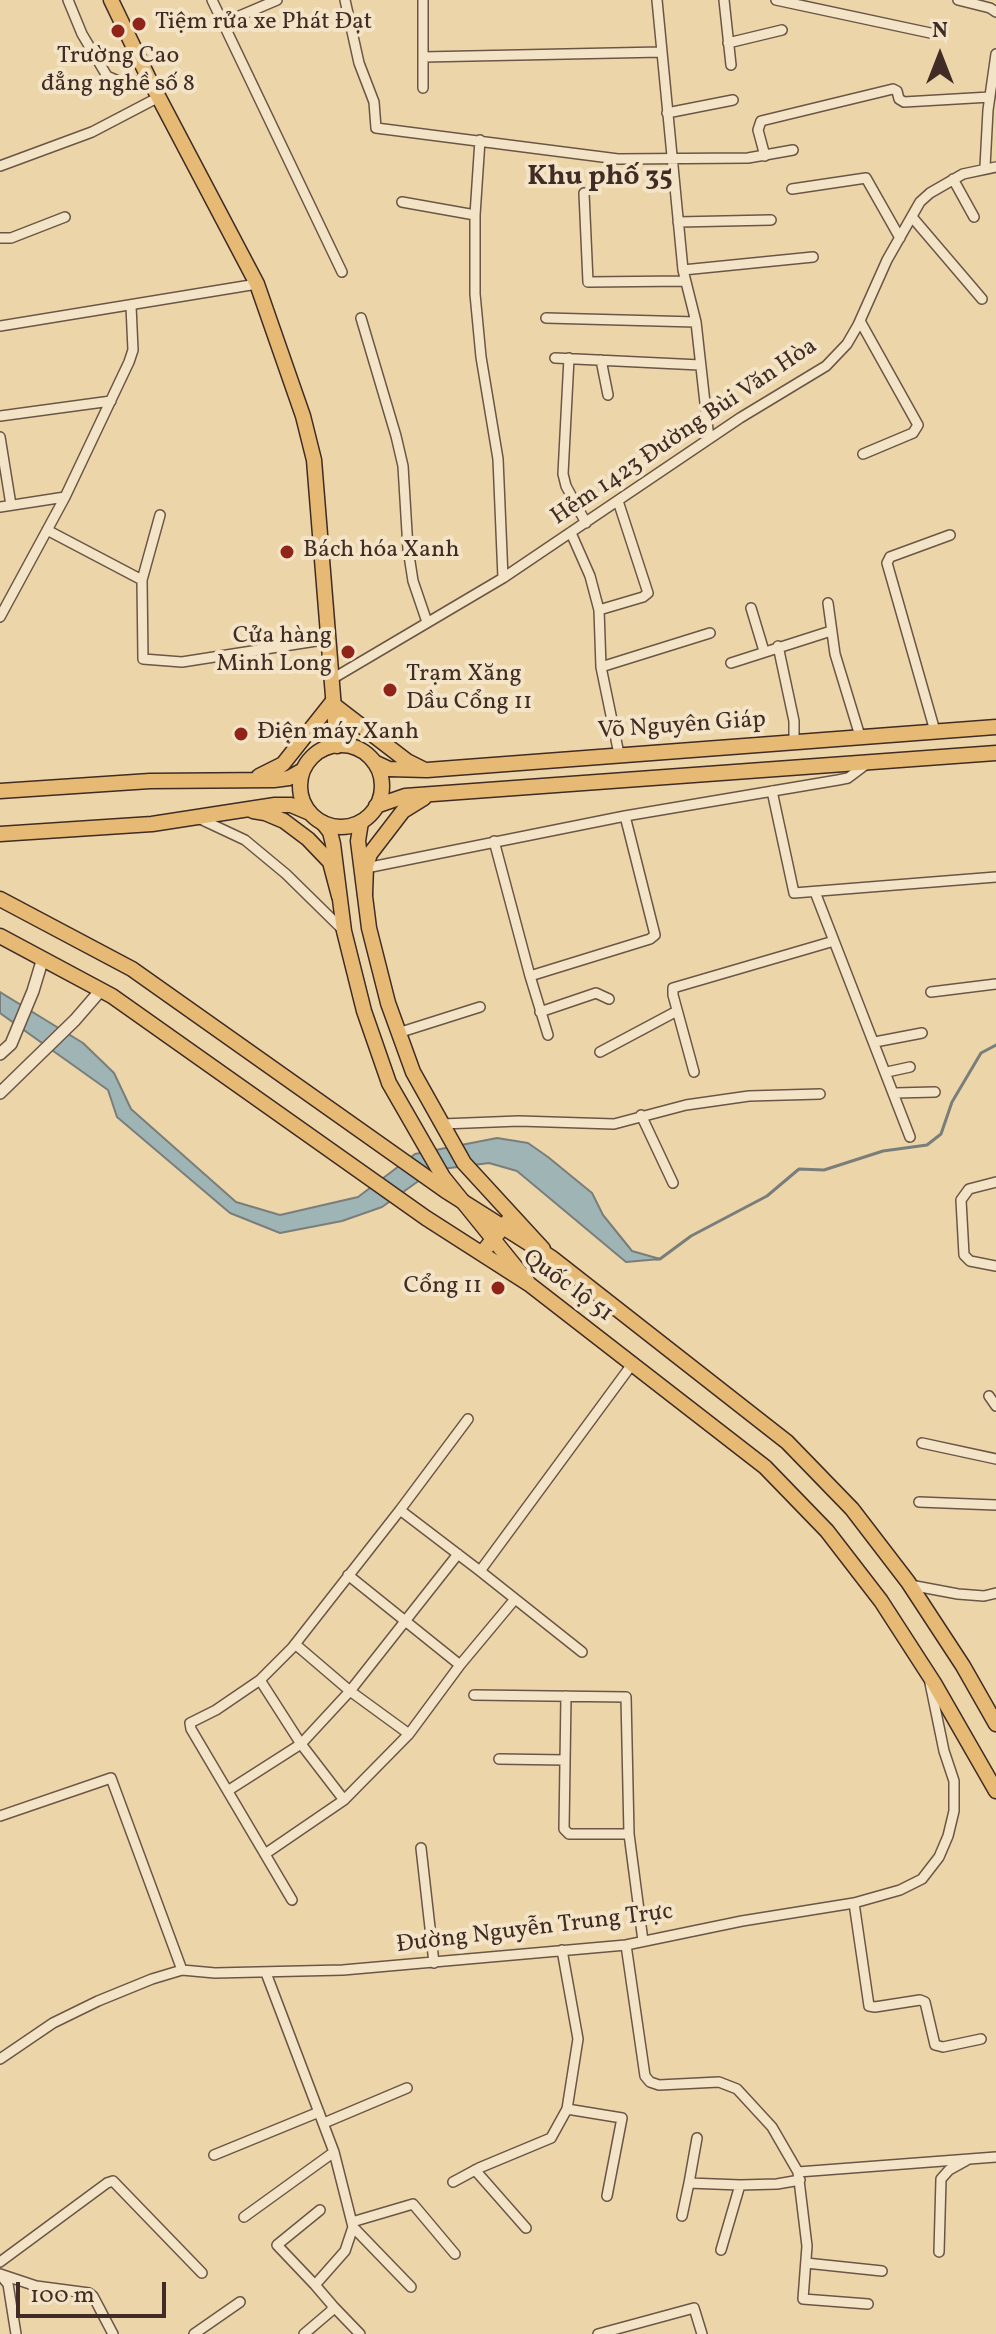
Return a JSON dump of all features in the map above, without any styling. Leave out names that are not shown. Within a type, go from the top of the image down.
[{"type":"main road","points":[[111,0],[257,284],[303,416],[314,460],[337,746]]},
{"type":"main road","points":[[334,703],[407,761],[427,770]]},
{"type":"main road","points":[[250,779],[283,764],[334,703]]},
{"type":"main road","name":"Võ Nguyên Giáp","points":[[374,762],[389,769],[427,770],[996,727]]},
{"type":"main road","points":[[0,791],[150,781],[289,778],[303,770],[324,749],[351,747],[363,752],[374,762],[380,774],[382,787],[376,806],[361,822],[336,827],[323,823]]},
{"type":"main road","name":"Võ Nguyên Giáp","points":[[376,806],[405,796],[996,753]]},
{"type":"main road","points":[[303,770],[300,793],[310,813]]},
{"type":"main road","points":[[365,894],[370,854],[403,811],[431,794]]},
{"type":"main road","points":[[0,834],[152,824],[291,805],[323,823],[330,832],[333,844],[344,931],[364,1011],[389,1083],[444,1184]]},
{"type":"main road","points":[[233,811],[265,813],[297,829],[330,862],[339,896]]},
{"type":"main road","points":[[361,822],[358,841],[369,928],[398,1033],[413,1072],[502,1227],[529,1284]]},
{"type":"main road","name":"Quốc lộ 51","points":[[0,899],[132,969],[390,1151],[444,1184],[464,1202],[552,1258],[787,1442],[852,1509],[910,1585],[963,1666],[996,1724]]},
{"type":"main road","name":"Quốc lộ 51","points":[[0,936],[101,990],[426,1218],[529,1284],[765,1467],[827,1531],[881,1601],[929,1675],[996,1791]]},
{"type":"main road","points":[[482,1253],[502,1227]]},
{"type":"street","points":[[68,0],[82,34],[107,76],[125,84],[149,79]]},
{"type":"street","points":[[212,0],[342,272]]},
{"type":"street","points":[[223,23],[277,0]]},
{"type":"street","points":[[345,0],[359,63],[374,102],[376,128],[618,159],[765,156],[793,150]]},
{"type":"street","points":[[423,0],[423,88]]},
{"type":"street","points":[[657,0],[683,270],[696,322],[709,439]]},
{"type":"street","points":[[724,0],[731,65]]},
{"type":"street","points":[[776,0],[935,34]]},
{"type":"street","points":[[958,0],[996,12]]},
{"type":"street","points":[[728,43],[782,30]]},
{"type":"street","points":[[423,57],[661,52]]},
{"type":"street","points":[[985,167],[996,54]]},
{"type":"street","points":[[765,156],[758,130],[761,121],[893,89],[904,102],[990,97]]},
{"type":"street","points":[[0,166],[92,132],[159,97]]},
{"type":"street","points":[[667,113],[733,100]]},
{"type":"street","points":[[480,140],[475,215],[478,324],[498,459],[503,578]]},
{"type":"street","name":"Hẻm 1423 Đường Bùi Văn Hòa","points":[[332,679],[503,578],[709,439],[826,366],[847,344],[900,238],[930,193],[953,179],[985,167],[996,167]]},
{"type":"street","points":[[792,189],[866,178],[900,238]]},
{"type":"street","points":[[953,179],[974,217]]},
{"type":"street","points":[[584,193],[588,282],[685,281]]},
{"type":"street","points":[[402,202],[475,215]]},
{"type":"street","points":[[0,238],[11,238],[65,217]]},
{"type":"street","points":[[912,217],[982,299]]},
{"type":"street","points":[[678,222],[771,220]]},
{"type":"street","points":[[683,270],[813,257]]},
{"type":"street","points":[[0,326],[257,284]]},
{"type":"street","points":[[0,617],[4,604],[65,497],[133,350],[131,306]]},
{"type":"street","points":[[361,318],[403,466],[411,570],[427,622]]},
{"type":"street","points":[[546,318],[696,322]]},
{"type":"street","points":[[860,321],[918,425],[913,433],[863,454]]},
{"type":"street","points":[[555,358],[700,365]]},
{"type":"street","points":[[569,358],[563,474],[586,523]]},
{"type":"street","points":[[601,360],[608,395]]},
{"type":"street","points":[[0,416],[111,401]]},
{"type":"street","points":[[0,437],[11,505]]},
{"type":"street","points":[[0,507],[65,497]]},
{"type":"street","points":[[599,610],[648,593],[618,501]]},
{"type":"street","points":[[160,515],[142,580],[143,659],[182,662],[329,639]]},
{"type":"street","points":[[47,530],[142,580]]},
{"type":"street","points":[[571,533],[590,576],[599,610],[601,667],[619,754]]},
{"type":"street","points":[[935,731],[887,559],[950,535]]},
{"type":"street","points":[[828,603],[835,654],[860,736]]},
{"type":"street","points":[[751,608],[764,651]]},
{"type":"street","points":[[731,663],[831,631]]},
{"type":"street","points":[[601,667],[710,633]]},
{"type":"street","points":[[778,646],[794,721],[794,741]]},
{"type":"street","points":[[366,868],[625,816],[848,778],[868,763]]},
{"type":"street","points":[[772,791],[794,893],[996,877]]},
{"type":"street","points":[[530,976],[638,944],[655,935],[625,816]]},
{"type":"street","points":[[196,817],[245,840],[286,874],[344,931]]},
{"type":"street","points":[[494,841],[548,1035]]},
{"type":"street","points":[[815,892],[910,1137]]},
{"type":"street","points":[[694,1072],[673,988],[834,941]]},
{"type":"street","points":[[0,1054],[11,1044],[43,958]]},
{"type":"street","points":[[931,992],[996,984]]},
{"type":"street","points":[[0,1093],[75,1020],[101,990]]},
{"type":"street","points":[[540,1012],[592,994],[600,993],[609,999]]},
{"type":"street","points":[[398,1033],[480,1007]]},
{"type":"street","points":[[600,1052],[677,1011]]},
{"type":"street","points":[[875,1042],[922,1033]]},
{"type":"street","points":[[887,1072],[910,1067]]},
{"type":"street","points":[[895,1093],[935,1092]]},
{"type":"street","points":[[444,1128],[519,1121],[610,1125],[686,1105],[749,1096],[820,1094]]},
{"type":"street","points":[[641,1115],[673,1183]]},
{"type":"street","points":[[996,1182],[969,1189],[961,1200],[964,1255],[970,1261],[996,1266]]},
{"type":"street","points":[[480,1571],[633,1363]]},
{"type":"street","points":[[989,1396],[996,1406]]},
{"type":"street","points":[[292,1900],[190,1723],[216,1710],[260,1680],[295,1644],[468,1419]]},
{"type":"street","points":[[922,1443],[996,1459]]},
{"type":"street","points":[[919,1502],[996,1505]]},
{"type":"street","points":[[400,1510],[582,1652]]},
{"type":"street","points":[[229,1790],[301,1744],[350,1691],[458,1554]]},
{"type":"street","points":[[348,1575],[460,1665]]},
{"type":"street","points":[[910,1585],[958,1594],[984,1596],[996,1593]]},
{"type":"street","points":[[265,1854],[344,1800],[409,1734],[460,1665],[515,1599]]},
{"type":"street","points":[[295,1644],[350,1691],[409,1734]]},
{"type":"street","name":"Đường Nguyễn Trung Trực","points":[[0,2059],[53,2023],[98,2001],[182,1970],[266,1973],[434,1963],[626,1945],[854,1903],[900,1890],[922,1879],[939,1857],[954,1811],[954,1781],[944,1751],[929,1675]]},
{"type":"street","points":[[260,1680],[301,1744],[344,1800]]},
{"type":"street","points":[[474,1695],[626,1697],[629,1834],[643,1941]]},
{"type":"street","points":[[566,1696],[564,1829],[569,1834],[629,1834]]},
{"type":"street","points":[[499,1759],[565,1760]]},
{"type":"street","points":[[0,1816],[111,1778],[182,1970]]},
{"type":"street","points":[[421,1848],[434,1963]]},
{"type":"street","points":[[854,1903],[869,2006],[920,2000],[925,2002],[935,2045],[943,2047],[981,2039]]},
{"type":"street","points":[[626,1945],[645,2076],[659,2085],[719,2082],[737,2089],[772,2127],[799,2176],[805,2219],[803,2299],[868,2304]]},
{"type":"street","points":[[453,2182],[551,2138],[567,2109],[578,2032],[562,1950]]},
{"type":"street","points":[[266,1973],[334,2152],[352,2224],[345,2251],[315,2285]]},
{"type":"street","points":[[324,2123],[407,2088]]},
{"type":"street","points":[[567,2109],[622,2118],[607,2196]]},
{"type":"street","points":[[214,2155],[319,2112]]},
{"type":"street","points":[[682,2216],[697,2138]]},
{"type":"street","points":[[244,2217],[334,2152]]},
{"type":"street","points":[[689,2183],[777,2184],[799,2176],[996,2157]]},
{"type":"street","points":[[939,2252],[941,2179],[949,2170],[970,2158]]},
{"type":"street","points":[[475,2170],[526,2228]]},
{"type":"street","points":[[0,2262],[113,2181],[202,2273]]},
{"type":"street","points":[[721,2250],[740,2185]]},
{"type":"street","points":[[352,2224],[413,2204],[455,2254]]},
{"type":"street","points":[[320,2210],[277,2245],[360,2334]]},
{"type":"street","points":[[352,2224],[411,2287]]},
{"type":"street","points":[[806,2263],[882,2271]]},
{"type":"street","points":[[16,2334],[8,2284],[0,2274],[36,2286],[89,2293],[113,2334]]},
{"type":"street","points":[[194,2334],[240,2302]]},
{"type":"street","points":[[304,2334],[333,2306]]},
{"type":"street","points":[[598,2334],[694,2308],[702,2334]]},
{"type":"shaded area","points":[[0,992],[83,1043],[114,1073],[131,1109],[236,1202],[280,1215],[358,1197],[415,1154],[497,1138],[528,1143],[548,1157],[592,1193],[603,1215],[632,1251],[660,1259],[626,1262],[517,1171],[489,1163],[434,1170],[382,1207],[342,1221],[280,1233],[230,1213],[117,1117],[108,1090],[0,1013]]},
{"type":"waterway","points":[[656,1259],[691,1236],[767,1196],[799,1169],[824,1170],[883,1151],[927,1145],[941,1134],[952,1102],[981,1053],[996,1045]]},
{"type":"place","name":"Tiệm rửa xe Phát Đạt","points":[[139,24]]},
{"type":"place","name":"Trường Cao đẳng nghề số 8","points":[[118,31]]},
{"type":"place","name":"Bách hóa Xanh","points":[[287,552]]},
{"type":"place","name":"Cửa hàng Minh Long","points":[[348,652]]},
{"type":"place","name":"Trạm Xăng Dầu Cổng 11","points":[[390,690]]},
{"type":"place","name":"Điện máy Xanh","points":[[241,734]]},
{"type":"place","name":"Cổng 11","points":[[498,1288]]},
{"type":"district","name":"Khu phố 35","points":[[600,179]]}]
